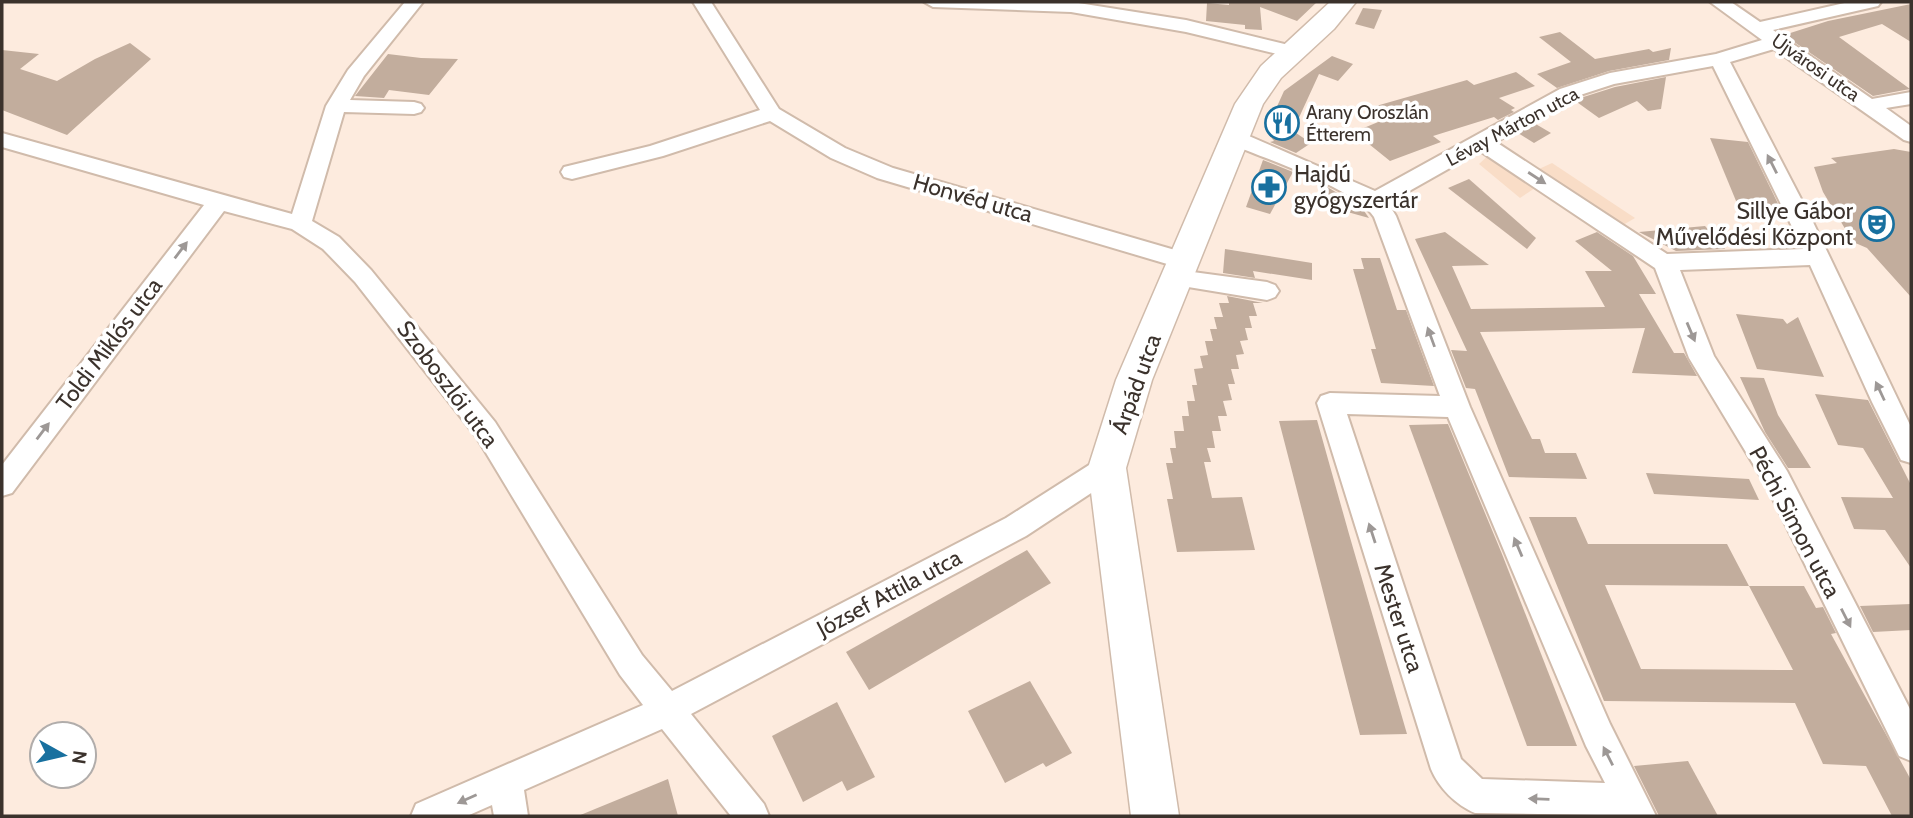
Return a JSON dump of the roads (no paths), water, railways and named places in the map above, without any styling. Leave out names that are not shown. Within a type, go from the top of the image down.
[{"type":"street","points":[[300,224],[336,106],[355,74],[414,2]]},
{"type":"street","name":"Honvéd utca","points":[[702,2],[772,113],[838,153],[885,173],[1068,225],[1181,270],[1267,291]]},
{"type":"street","points":[[933,2],[1070,4],[1186,26],[1294,52]]},
{"type":"street","name":"Árpád utca","points":[[1155,816],[1107,468],[1134,380],[1256,93],[1271,72],[1325,23],[1343,2]]},
{"type":"street","name":"Újvárosi utca","points":[[1719,2],[1759,27],[1911,135]]},
{"type":"street","points":[[1759,27],[1872,2]]},
{"type":"street","name":"Lévay Márton utca","points":[[1375,201],[1567,93],[1622,76],[1719,59],[1779,41]]},
{"type":"street","points":[[1719,59],[1911,452]]},
{"type":"street","points":[[1870,105],[1911,98]]},
{"type":"street","points":[[336,106],[414,108]]},
{"type":"street","points":[[572,172],[656,151],[772,113]]},
{"type":"street","points":[[1235,138],[1351,187],[1375,201]]},
{"type":"street","name":"Szoboszlói utca","points":[[2,140],[40,153],[300,224],[331,243],[363,276],[486,430],[631,665],[752,816]]},
{"type":"street","points":[[1480,141],[1663,262],[1818,257]]},
{"type":"street","name":"Mester utca","points":[[1375,201],[1385,216],[1457,407],[1598,735],[1635,809]]},
{"type":"street","name":"Toldi Miklós utca","points":[[2,485],[218,203]]},
{"type":"street","name":"Péchi Simon utca","points":[[1663,262],[1670,272],[1702,358],[1777,478],[1911,745]]},
{"type":"street","name":"Mester utca","points":[[1457,407],[1330,403],[1448,769],[1475,796],[1635,809]]},
{"type":"street","name":"József Attila utca","points":[[506,782],[667,710],[1016,527],[1107,468]]},
{"type":"street","points":[[428,816],[506,782],[511,816]]},
{"type":"place","name":"Arany Oroszlán Étterem","points":[[1282,123]]},
{"type":"place","name":"Hajdú gyógyszertár","points":[[1269,187]]},
{"type":"place","name":"Sillye Gábor Művelődési Központ","points":[[1877,224]]}]
